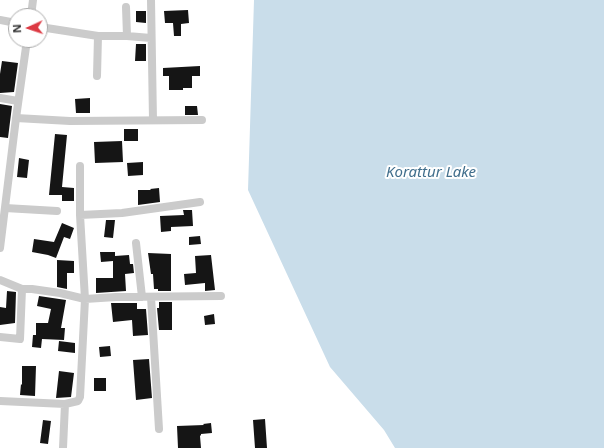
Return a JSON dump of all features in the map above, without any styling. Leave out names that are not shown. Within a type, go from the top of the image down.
[{"type":"street","points":[[151,0],[152,120]]},
{"type":"street","points":[[126,7],[126,36]]},
{"type":"street","points":[[48,28],[98,36],[151,38]]},
{"type":"street","points":[[97,76],[98,36]]},
{"type":"street","points":[[0,248],[26,48]]},
{"type":"street","points":[[0,98],[18,101]]},
{"type":"street","points":[[16,118],[70,120],[202,120]]},
{"type":"street","points":[[0,401],[65,404],[78,401],[80,397],[85,299],[80,215],[80,166]]},
{"type":"street","points":[[80,215],[122,213],[200,202]]},
{"type":"street","points":[[5,208],[56,211]]},
{"type":"street","points":[[136,244],[142,297]]},
{"type":"street","points":[[0,280],[22,290],[32,289],[85,299],[116,297],[221,296]]},
{"type":"street","points":[[0,337],[20,339],[22,290]]},
{"type":"street","points":[[151,297],[159,429]]},
{"type":"street","points":[[63,448],[65,404]]},
{"type":"water","name":"Korattur Lake","points":[[254,0],[604,0],[604,448],[395,448],[384,430],[330,367],[248,190]]},
{"type":"building","points":[[188,10],[189,23],[181,24],[181,36],[174,36],[173,23],[165,23],[164,11]]},
{"type":"building","points":[[136,11],[146,11],[146,23],[136,22]]},
{"type":"building","points":[[136,44],[146,44],[146,61],[135,61]]},
{"type":"building","points":[[2,61],[18,63],[14,92],[0,93]]},
{"type":"building","points":[[200,66],[200,76],[192,76],[192,88],[183,88],[183,90],[169,90],[169,76],[163,76],[163,68]]},
{"type":"building","points":[[90,98],[90,113],[76,113],[75,99]]},
{"type":"building","points":[[0,104],[12,106],[8,138],[0,137]]},
{"type":"building","points":[[185,106],[197,106],[198,115],[185,115]]},
{"type":"building","points":[[124,129],[138,129],[138,141],[124,141]]},
{"type":"building","points":[[55,134],[67,135],[62,187],[74,188],[74,201],[62,201],[62,195],[49,195]]},
{"type":"building","points":[[122,141],[123,162],[95,163],[94,142]]},
{"type":"building","points":[[19,158],[29,160],[27,178],[17,177]]},
{"type":"building","points":[[143,162],[143,175],[128,176],[127,163]]},
{"type":"building","points":[[159,188],[160,202],[138,205],[138,190],[151,190],[150,189]]},
{"type":"building","points":[[183,210],[192,210],[193,226],[171,227],[171,231],[161,232],[160,216],[184,215]]},
{"type":"building","points":[[106,220],[115,220],[113,238],[104,237]]},
{"type":"building","points":[[62,223],[74,228],[70,239],[64,237],[56,258],[32,252],[34,239],[54,242]]},
{"type":"building","points":[[200,236],[201,244],[189,245],[189,237]]},
{"type":"building","points":[[100,252],[115,252],[115,256],[129,255],[130,264],[133,264],[134,273],[125,274],[126,291],[96,293],[96,278],[113,278],[113,261],[101,262]]},
{"type":"building","points":[[148,253],[171,254],[171,291],[158,291],[158,289],[154,289],[153,274],[151,274]]},
{"type":"building","points":[[211,255],[215,290],[205,291],[205,283],[185,285],[184,274],[196,273],[195,256]]},
{"type":"building","points":[[57,260],[74,261],[74,273],[67,273],[67,289],[57,287]]},
{"type":"building","points":[[7,291],[16,292],[15,323],[0,325],[0,307],[6,308]]},
{"type":"building","points":[[39,296],[66,300],[61,328],[65,328],[64,340],[42,339],[41,348],[32,347],[33,335],[36,335],[36,323],[48,323],[51,309],[37,306]]},
{"type":"building","points":[[159,302],[172,302],[172,330],[159,330],[157,308],[159,308]]},
{"type":"building","points":[[111,303],[137,303],[137,309],[146,309],[148,335],[133,336],[132,320],[113,322]]},
{"type":"building","points":[[214,314],[215,324],[205,325],[204,316]]},
{"type":"building","points":[[59,341],[75,343],[75,353],[58,351]]},
{"type":"building","points":[[110,346],[111,356],[100,357],[99,347]]},
{"type":"building","points":[[149,359],[152,398],[136,400],[133,360]]},
{"type":"building","points":[[22,366],[36,366],[35,396],[20,395],[21,384],[22,385]]},
{"type":"building","points":[[59,371],[74,373],[71,397],[56,398]]},
{"type":"building","points":[[94,378],[106,378],[106,391],[94,391]]},
{"type":"building","points":[[265,419],[267,448],[255,448],[253,420]]},
{"type":"building","points":[[43,420],[51,421],[48,444],[40,443]]},
{"type":"building","points":[[211,423],[212,433],[201,434],[200,436],[201,448],[178,448],[177,426],[204,425],[203,424]]}]
